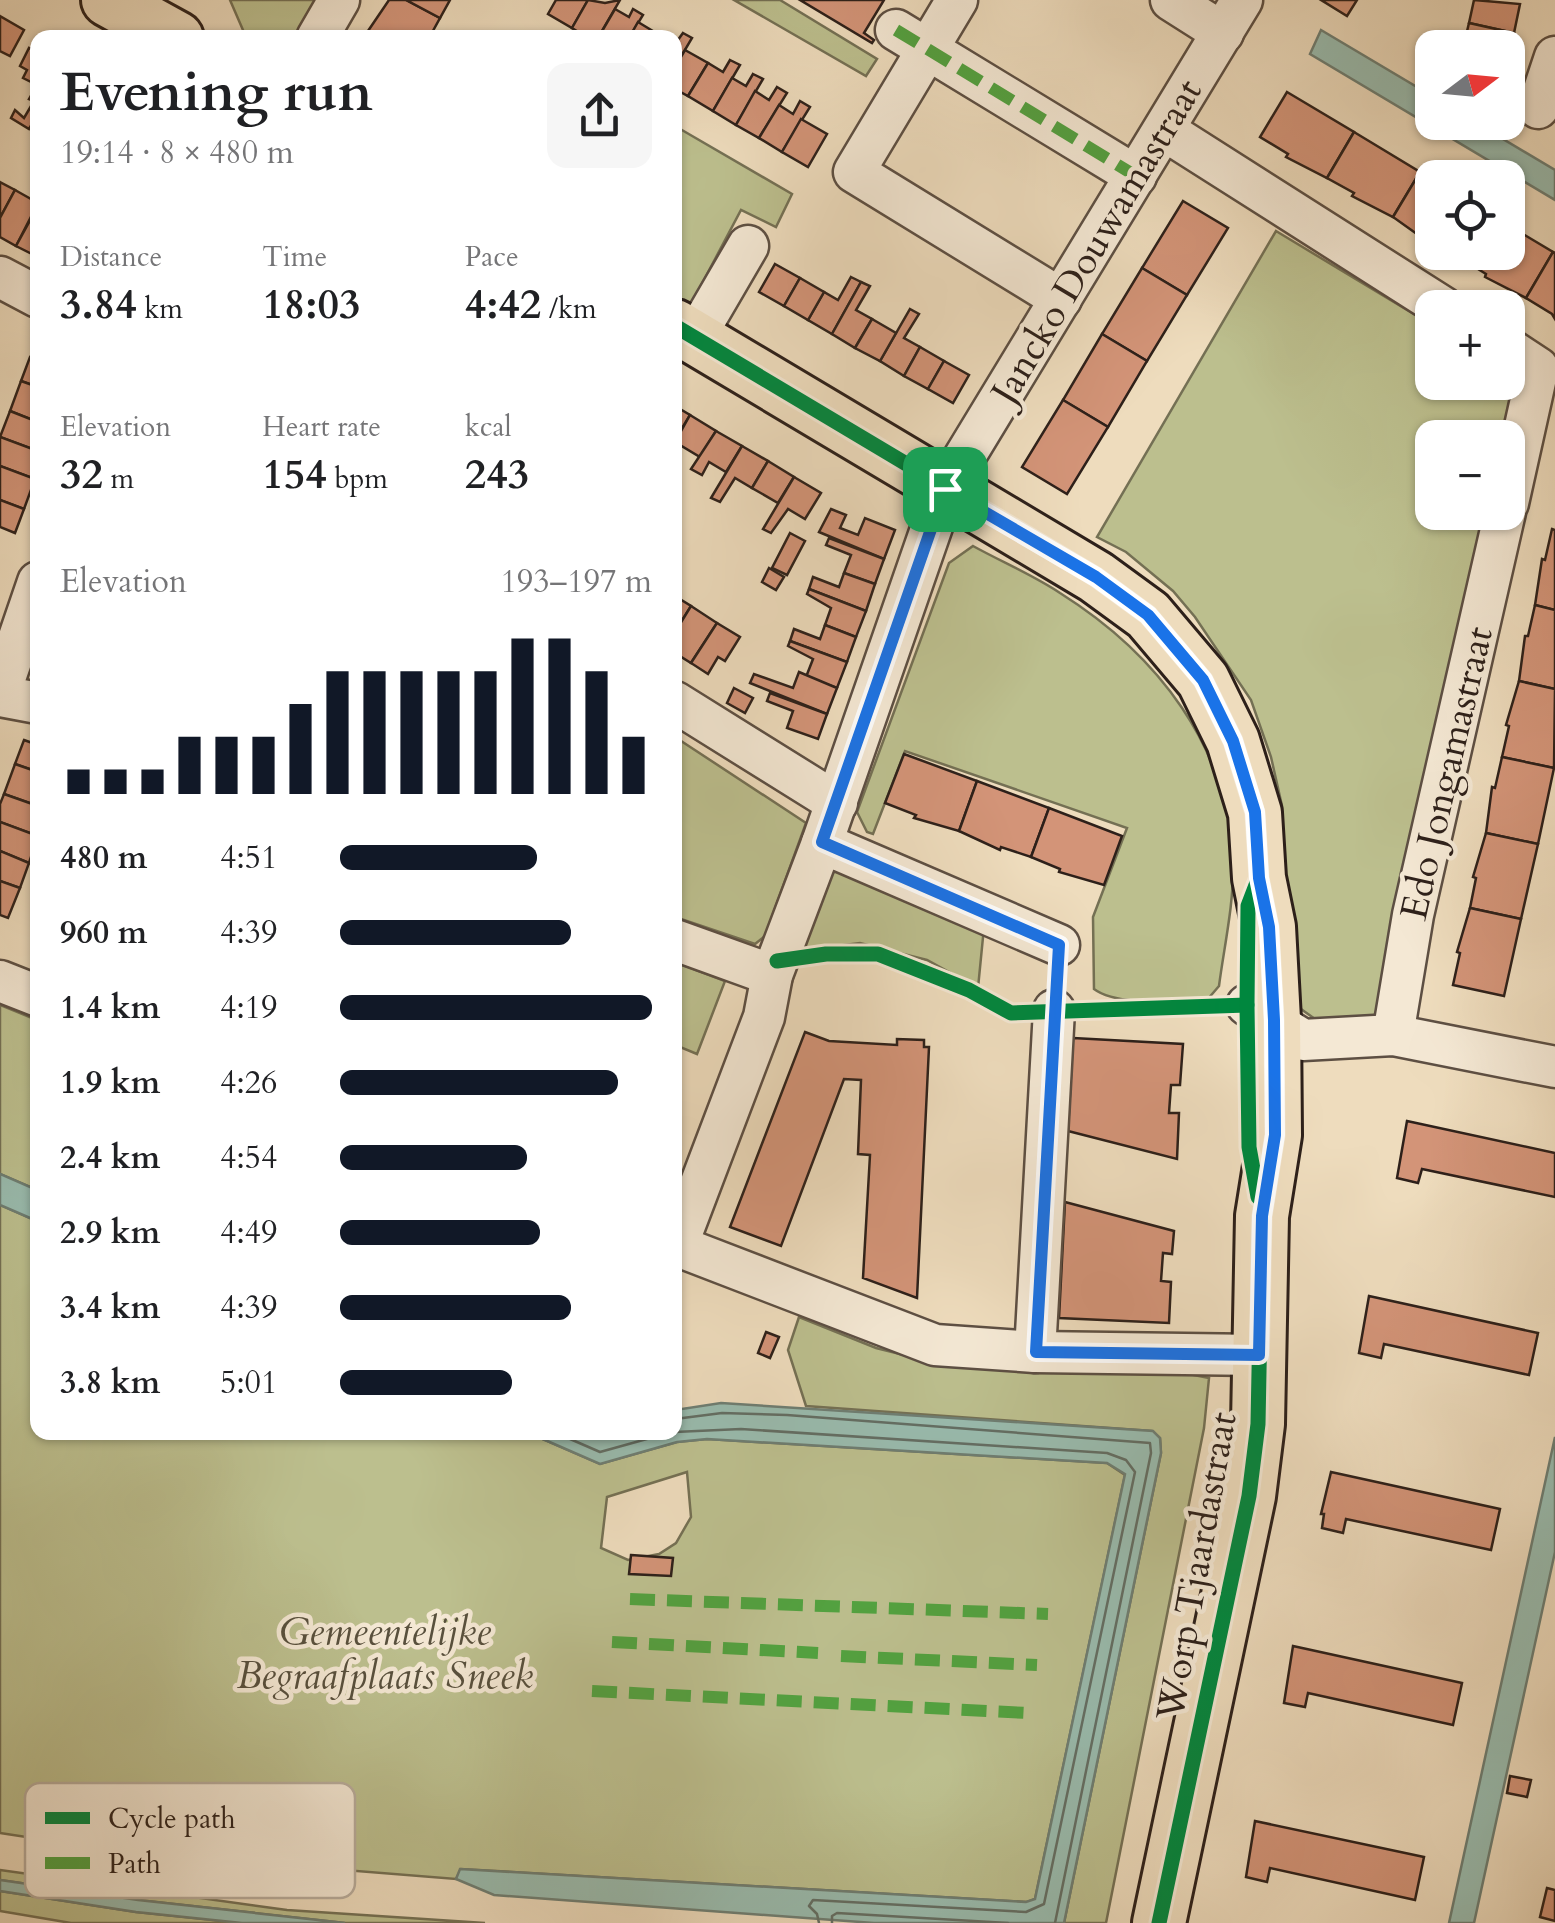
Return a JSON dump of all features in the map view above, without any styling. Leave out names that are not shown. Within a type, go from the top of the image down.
[{"type":"main road","points":[[108,0],[162,30]]},
{"type":"main road","name":"Worp Tjaardastraat","points":[[685,332],[1096,577],[1148,615],[1203,680],[1233,741],[1255,812],[1259,878],[1248,906],[1260,1012],[1249,1147],[1262,1216],[1258,1424],[1249,1496],[1159,1923]]},
{"type":"street","points":[[322,30],[339,0]]},
{"type":"street","points":[[958,0],[912,40],[854,172],[1062,299]]},
{"type":"street","name":"Jancko Douwamastraat","points":[[682,1230],[764,1017],[772,975],[945,489],[1233,16],[1171,0]]},
{"type":"street","points":[[912,40],[1136,176]]},
{"type":"street","points":[[1538,108],[1555,57]]},
{"type":"street","points":[[1164,130],[1416,290]]},
{"type":"street","name":"Worp Tjaardastraat","points":[[685,332],[748,246]]},
{"type":"street","points":[[0,277],[30,293]]},
{"type":"street","points":[[1525,359],[1538,368],[1525,426]]},
{"type":"street","name":"Edo Jongamastraat","points":[[1393,1035],[1413,915],[1501,530]]},
{"type":"street","points":[[0,578],[30,583]]},
{"type":"street","points":[[30,605],[0,695],[30,701]]},
{"type":"street","points":[[682,706],[836,803]]},
{"type":"street","points":[[822,842],[1059,945]]},
{"type":"street","points":[[682,943],[772,975]]},
{"type":"street","points":[[0,981],[30,993]]},
{"type":"street","points":[[1036,1352],[1054,1010]]},
{"type":"street","points":[[1260,1012],[1303,1040],[1393,1035],[1555,1067]]},
{"type":"street","points":[[682,1248],[934,1345],[1036,1352],[1259,1355]]},
{"type":"green space","points":[[230,0],[325,0],[308,30],[243,30]]},
{"type":"green space","points":[[734,0],[780,0],[877,59],[866,76]]},
{"type":"green space","points":[[682,130],[792,194],[776,227],[741,210],[687,312],[682,309]]},
{"type":"green space","points":[[1276,231],[1415,315],[1415,400],[1518,400],[1513,420],[1415,420],[1415,530],[1493,530],[1389,1025],[1336,1025],[1315,1019],[1301,1009],[1283,983],[1282,806],[1271,757],[1251,700],[1173,591],[1126,552],[1097,537]]},
{"type":"green space","points":[[973,546],[1060,593],[1128,645],[1157,675],[1203,743],[1229,821],[1233,864],[1219,986],[1207,1000],[1132,1000],[1094,989],[1093,917],[1127,828],[905,751],[873,834],[867,832],[857,812],[949,563]]},
{"type":"green space","points":[[682,742],[806,823],[765,936],[755,944],[682,919]]},
{"type":"green space","points":[[824,868],[849,872],[984,927],[978,988],[927,960],[860,943],[797,951]]},
{"type":"green space","points":[[682,965],[725,981],[697,1054],[682,1048]]},
{"type":"green space","points":[[0,1005],[30,1017],[30,1187],[0,1174]]},
{"type":"green space","name":"Gemeentelijke Begraafplaats Sneek","points":[[0,1205],[30,1218],[30,1440],[545,1440],[600,1464],[677,1442],[707,1439],[1107,1463],[1125,1475],[1035,1899],[1027,1902],[461,1869],[456,1879],[355,1871],[355,1783],[25,1783],[25,1837],[0,1833]],"holes":[[[687,1472],[691,1517],[676,1543],[659,1554],[628,1560],[601,1548],[607,1497]]]},
{"type":"green space","points":[[799,1317],[876,1348],[912,1357],[1209,1378],[1204,1428],[1106,1923],[1064,1923],[1161,1453],[1160,1438],[1152,1431],[806,1406],[788,1350]]},
{"type":"green space","points":[[0,1870],[25,1873],[25,1884],[0,1880]]},
{"type":"green space","points":[[0,1891],[25,1895],[25,1898],[242,1923],[71,1923],[0,1911]]},
{"type":"green space","points":[[124,1898],[201,1898],[287,1910],[485,1923],[345,1923]]},
{"type":"water","points":[[1321,30],[1415,86],[1415,117],[1310,54]]},
{"type":"water","points":[[1454,140],[1505,140],[1555,170],[1555,200],[1525,182],[1525,160],[1488,160]]},
{"type":"water","points":[[0,1174],[30,1187],[30,1218],[0,1205]]},
{"type":"water","points":[[721,1403],[1153,1431],[1160,1438],[1161,1453],[1064,1923],[874,1923],[494,1895],[456,1879],[460,1869],[1026,1902],[1035,1899],[1125,1474],[1107,1463],[707,1439],[677,1442],[600,1464],[545,1440],[682,1440],[682,1409]]},
{"type":"water","points":[[1555,1437],[1555,1552],[1474,1923],[1449,1923]]},
{"type":"water","points":[[0,1880],[25,1884],[25,1895],[0,1891]]},
{"type":"water","points":[[45,1898],[124,1898],[345,1923],[242,1923]]},
{"type":"building","points":[[389,0],[406,0],[440,18],[433,30],[369,30]]},
{"type":"building","points":[[406,0],[450,0],[440,18]]},
{"type":"building","points":[[556,0],[588,0],[572,28],[548,14]]},
{"type":"building","points":[[588,0],[620,0],[603,30],[572,28]]},
{"type":"building","points":[[800,0],[884,0],[864,33],[874,40],[872,43]]},
{"type":"building","points":[[1321,0],[1357,0],[1347,16]]},
{"type":"building","points":[[1474,0],[1520,4],[1515,30],[1469,23]]},
{"type":"building","points":[[615,9],[629,17],[633,9],[643,15],[634,30],[603,30]]},
{"type":"building","points":[[0,16],[24,30],[10,56],[0,51]]},
{"type":"building","points":[[638,22],[651,30],[634,30]]},
{"type":"building","points":[[1469,23],[1500,30],[1467,30]]},
{"type":"building","points":[[682,34],[692,38],[682,55]]},
{"type":"building","points":[[30,48],[30,82],[23,78],[27,70],[20,66]]},
{"type":"building","points":[[685,50],[708,63],[688,96],[682,93]]},
{"type":"building","points":[[730,60],[740,65],[713,111],[688,96],[708,63],[723,72]]},
{"type":"building","points":[[753,74],[763,79],[736,125],[713,111],[732,78],[746,86]]},
{"type":"building","points":[[777,87],[787,93],[759,138],[736,125],[755,91],[769,100]]},
{"type":"building","points":[[1287,92],[1354,132],[1327,178],[1286,157],[1288,154],[1260,137]]},
{"type":"building","points":[[800,101],[810,107],[782,152],[759,138],[779,105],[793,114]]},
{"type":"building","points":[[30,108],[29,129],[11,118],[15,110],[24,118]]},
{"type":"building","points":[[801,119],[827,134],[808,167],[782,152]]},
{"type":"building","points":[[1354,132],[1415,169],[1415,180],[1393,217],[1327,178]]},
{"type":"building","points":[[1415,180],[1415,233],[1393,217]]},
{"type":"building","points":[[0,182],[15,190],[0,218]]},
{"type":"building","points":[[15,190],[30,198],[30,219],[16,246],[0,237],[0,218]]},
{"type":"building","points":[[1183,201],[1228,228],[1187,295],[1142,268]]},
{"type":"building","points":[[30,221],[30,253],[16,246]]},
{"type":"building","points":[[1525,235],[1553,252],[1526,298],[1525,290],[1510,290],[1485,277],[1480,270],[1525,270]]},
{"type":"building","points":[[1555,253],[1555,319],[1526,298]]},
{"type":"building","points":[[775,264],[800,278],[784,306],[759,292]]},
{"type":"building","points":[[1142,268],[1187,295],[1147,361],[1102,334]]},
{"type":"building","points":[[851,277],[861,282],[832,334],[808,320],[824,292],[838,300]]},
{"type":"building","points":[[800,278],[824,292],[808,320],[784,306]]},
{"type":"building","points":[[861,282],[870,286],[856,310],[872,319],[855,348],[832,334]]},
{"type":"building","points":[[910,309],[919,314],[904,338],[920,347],[904,376],[880,361]]},
{"type":"building","points":[[872,319],[896,333],[880,361],[855,348]]},
{"type":"building","points":[[1102,334],[1147,361],[1108,427],[1063,400]]},
{"type":"building","points":[[920,347],[944,361],[928,389],[904,376]]},
{"type":"building","points":[[30,357],[30,384],[21,381]]},
{"type":"building","points":[[944,361],[969,375],[953,403],[928,389]]},
{"type":"building","points":[[21,381],[30,384],[30,419],[10,411]]},
{"type":"building","points":[[1063,400],[1108,427],[1067,494],[1022,467]]},
{"type":"building","points":[[682,410],[690,415],[682,428]]},
{"type":"building","points":[[10,411],[30,419],[30,448],[0,437]]},
{"type":"building","points":[[690,415],[716,431],[700,457],[682,446],[682,429]]},
{"type":"building","points":[[716,431],[742,446],[726,472],[709,462],[702,475],[691,469]]},
{"type":"building","points":[[0,437],[30,448],[30,477],[0,466]]},
{"type":"building","points":[[742,446],[768,461],[752,488],[735,478],[720,502],[711,498]]},
{"type":"building","points":[[768,461],[794,477],[778,503],[752,488]]},
{"type":"building","points":[[0,466],[30,477],[24,509],[0,500]]},
{"type":"building","points":[[794,477],[821,493],[805,519],[788,509],[771,533],[763,529]]},
{"type":"building","points":[[0,500],[24,509],[15,533],[0,527]]},
{"type":"building","points":[[831,509],[846,515],[840,528],[858,535],[865,518],[895,530],[884,559],[819,532]]},
{"type":"building","points":[[1552,529],[1555,610],[1535,605],[1542,559],[1545,560]]},
{"type":"building","points":[[790,533],[805,541],[787,575],[772,568]]},
{"type":"building","points":[[829,538],[884,559],[875,584],[844,573],[851,555],[826,545]]},
{"type":"building","points":[[769,568],[784,577],[776,590],[762,582]]},
{"type":"building","points":[[844,573],[875,584],[866,611],[809,589],[813,577],[839,587]]},
{"type":"building","points":[[809,589],[866,611],[856,637],[825,625],[831,608],[807,594]]},
{"type":"building","points":[[682,600],[691,606],[682,621]]},
{"type":"building","points":[[1535,605],[1555,610],[1555,689],[1519,681],[1525,636]]},
{"type":"building","points":[[691,606],[717,623],[691,663],[682,657],[682,621]]},
{"type":"building","points":[[717,623],[740,637],[725,661],[718,657],[708,674],[691,663]]},
{"type":"building","points":[[825,625],[856,637],[847,662],[790,641],[794,629],[820,639]]},
{"type":"building","points":[[790,641],[847,662],[837,688],[806,677],[813,659],[788,646]]},
{"type":"building","points":[[799,672],[837,688],[827,714],[750,683],[754,674],[793,688]]},
{"type":"building","points":[[1519,681],[1555,689],[1554,768],[1502,757],[1509,726],[1506,725]]},
{"type":"building","points":[[734,688],[753,698],[745,713],[727,703]]},
{"type":"building","points":[[770,693],[827,714],[818,739],[787,728],[793,711],[767,701]]},
{"type":"building","points":[[24,740],[30,742],[30,769],[15,764]]},
{"type":"building","points":[[904,754],[977,781],[959,831],[914,818],[916,815],[885,803]]},
{"type":"building","points":[[1502,757],[1554,768],[1538,844],[1486,833],[1492,787],[1495,788]]},
{"type":"building","points":[[15,764],[30,769],[30,803],[4,794]]},
{"type":"building","points":[[977,781],[1049,808],[1031,857],[1001,847],[1000,850],[959,831]]},
{"type":"building","points":[[4,794],[30,803],[30,833],[0,822]]},
{"type":"building","points":[[1049,808],[1122,836],[1104,885],[1059,872],[1060,869],[1031,857]]},
{"type":"building","points":[[0,822],[30,833],[29,863],[0,851]]},
{"type":"building","points":[[1486,833],[1538,844],[1521,919],[1470,908],[1476,878],[1473,877]]},
{"type":"building","points":[[0,851],[29,863],[20,888],[0,881]]},
{"type":"building","points":[[0,881],[20,888],[8,918],[0,915]]},
{"type":"building","points":[[1470,908],[1521,919],[1504,996],[1453,985],[1460,953],[1457,952]]},
{"type":"building","points":[[805,1032],[829,1041],[897,1045],[897,1039],[924,1040],[924,1047],[929,1047],[917,1298],[863,1278],[870,1155],[858,1154],[861,1080],[844,1079],[781,1246],[730,1227]]},
{"type":"building","points":[[1073,1038],[1183,1044],[1180,1085],[1171,1085],[1169,1113],[1179,1113],[1177,1159],[1068,1131]]},
{"type":"building","points":[[1407,1121],[1555,1153],[1555,1197],[1422,1169],[1418,1183],[1397,1178]]},
{"type":"building","points":[[1065,1202],[1174,1231],[1172,1254],[1163,1253],[1161,1281],[1171,1282],[1169,1323],[1059,1318]]},
{"type":"building","points":[[1369,1296],[1538,1333],[1529,1375],[1384,1344],[1381,1358],[1359,1353]]},
{"type":"building","points":[[766,1332],[779,1337],[770,1358],[758,1353]]},
{"type":"building","points":[[1331,1472],[1500,1509],[1491,1550],[1346,1519],[1343,1533],[1322,1528],[1321,1514]]},
{"type":"building","points":[[631,1555],[673,1558],[671,1576],[629,1574]]},
{"type":"building","points":[[1293,1646],[1462,1683],[1453,1725],[1308,1693],[1305,1707],[1284,1703]]},
{"type":"building","points":[[1510,1776],[1531,1780],[1527,1797],[1507,1793]]},
{"type":"building","points":[[1255,1821],[1424,1857],[1415,1900],[1270,1868],[1267,1882],[1246,1877]]},
{"type":"building","points":[[1547,1888],[1555,1890],[1555,1921],[1540,1917]]},
{"type":"marked path","points":[[896,30],[1136,176]]},
{"type":"marked path","points":[[630,1599],[1048,1614]]},
{"type":"marked path","points":[[612,1642],[818,1653]]},
{"type":"marked path","points":[[841,1656],[1037,1665]]},
{"type":"marked path","points":[[592,1691],[1028,1713]]},
{"type":"cycle path","points":[[682,330],[1096,577],[1148,615],[1203,680],[1233,741],[1255,813],[1259,878],[1269,927],[1275,1135],[1262,1216],[1258,1424],[1249,1496],[1159,1923]]},
{"type":"cycle path","points":[[1258,880],[1248,906],[1247,1005],[1249,1147],[1258,1197]]},
{"type":"cycle path","points":[[777,961],[826,954],[878,954],[969,990],[1011,1013],[1247,1005]]},
{"type":"route","points":[[945,489],[1096,577],[1148,615],[1203,680],[1233,741],[1255,812],[1259,878],[1269,927],[1274,1020],[1275,1135],[1262,1216],[1259,1355],[1036,1352],[1059,945],[822,842],[945,489]]}]
